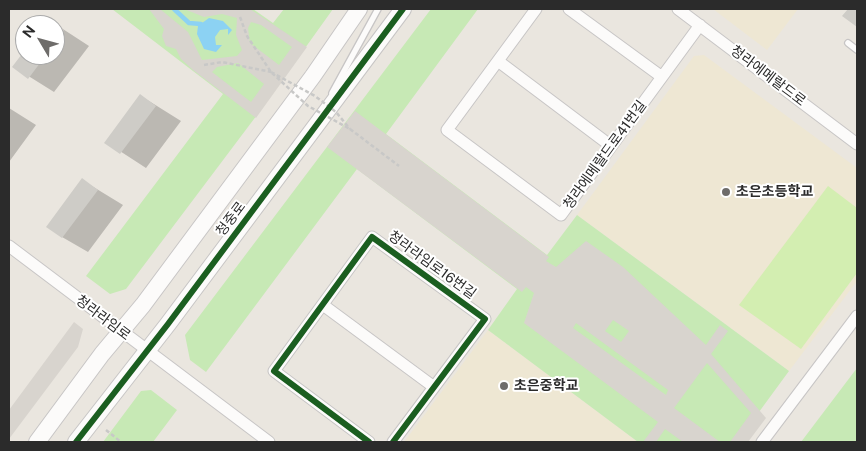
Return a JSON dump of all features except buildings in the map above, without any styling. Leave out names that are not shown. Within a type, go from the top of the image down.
[{"type":"street","name":"청중로","points":[[37,442],[102,354],[122,332],[313,76],[359,9]]},
{"type":"street","name":"청중로","points":[[76,442],[403,9]]},
{"type":"street","name":"청라에메랄드로41번길","points":[[536,9],[447,130],[561,215],[700,25]]},
{"type":"street","points":[[569,9],[662,77]]},
{"type":"street","name":"청라에메랄드로","points":[[678,9],[857,144]]},
{"type":"street","points":[[498,61],[611,146]]},
{"type":"street","name":"청라라임로16번길","points":[[369,442],[274,371],[372,237],[485,319],[393,442]]},
{"type":"street","name":"청라라임로","points":[[9,246],[269,442]]},
{"type":"street","points":[[323,305],[434,387]]},
{"type":"street","points":[[762,442],[857,316]]},
{"type":"lane","points":[[314,128],[378,9]]},
{"type":"lane","points":[[848,43],[857,50]]},
{"type":"path","points":[[240,17],[247,36],[271,72],[308,106],[350,129],[399,166]]},
{"type":"path","points":[[204,65],[222,62],[271,72],[315,96],[336,112],[350,129]]},
{"type":"path","points":[[106,430],[121,442]]},
{"type":"shaded area","points":[[149,9],[160,9],[188,32],[202,60],[237,56],[242,50],[236,35],[237,18],[222,14],[204,17],[184,9],[250,9],[307,47],[256,118],[193,70],[181,59],[176,49],[166,46],[162,36],[164,29]],"holes":[[[251,22],[261,25],[292,47],[279,65],[250,43],[248,28]],[[238,63],[264,84],[251,102],[212,72],[217,67]]]},
{"type":"shaded area","points":[[713,9],[798,9],[767,50]]},
{"type":"shaded area","name":"초은초등학교","points":[[704,55],[857,168],[857,281],[789,371],[577,215],[694,56]]},
{"type":"shaded area","points":[[355,111],[549,257],[546,261],[556,267],[586,241],[623,267],[706,345],[720,325],[728,331],[711,354],[766,418],[748,442],[730,442],[751,413],[707,363],[674,408],[720,442],[683,442],[665,429],[656,442],[643,442],[658,422],[524,323],[534,293],[526,287],[522,292],[327,147]],"holes":[[[613,320],[629,331],[621,342],[605,331]],[[576,323],[668,390],[666,395],[573,328]]]},
{"type":"shaded area","points":[[74,322],[83,329],[78,347],[9,439],[9,410]]},
{"type":"shaded area","name":"초은중학교","points":[[488,330],[638,442],[404,442]]},
{"type":"green space","points":[[112,9],[253,9],[273,23],[284,9],[333,9],[260,111],[126,289],[110,294],[86,276],[223,94]]},
{"type":"green space","points":[[431,9],[478,9],[386,134],[547,255],[577,215],[789,371],[737,442],[638,442],[488,330],[517,289],[357,169],[206,372],[190,360],[185,335]]},
{"type":"green space","points":[[828,186],[857,208],[857,273],[801,349],[739,305]]},
{"type":"green space","points":[[857,368],[857,442],[801,442]]},
{"type":"green space","points":[[151,390],[177,410],[153,442],[103,442],[141,391]]},
{"type":"water","points":[[209,18],[223,21],[232,30],[228,35],[228,29],[220,30],[215,37],[216,45],[222,45],[216,52],[204,49],[197,34],[198,26]]},
{"type":"waterway","points":[[174,9],[189,23],[201,24]]},
{"type":"cycle path","points":[[76,442],[168,324],[403,9]]},
{"type":"cycle path","points":[[369,442],[274,371],[372,237],[485,319],[393,442]]},
{"type":"place","name":"초은초등학교","points":[[726,192]]},
{"type":"place","name":"초은중학교","points":[[504,386]]}]
